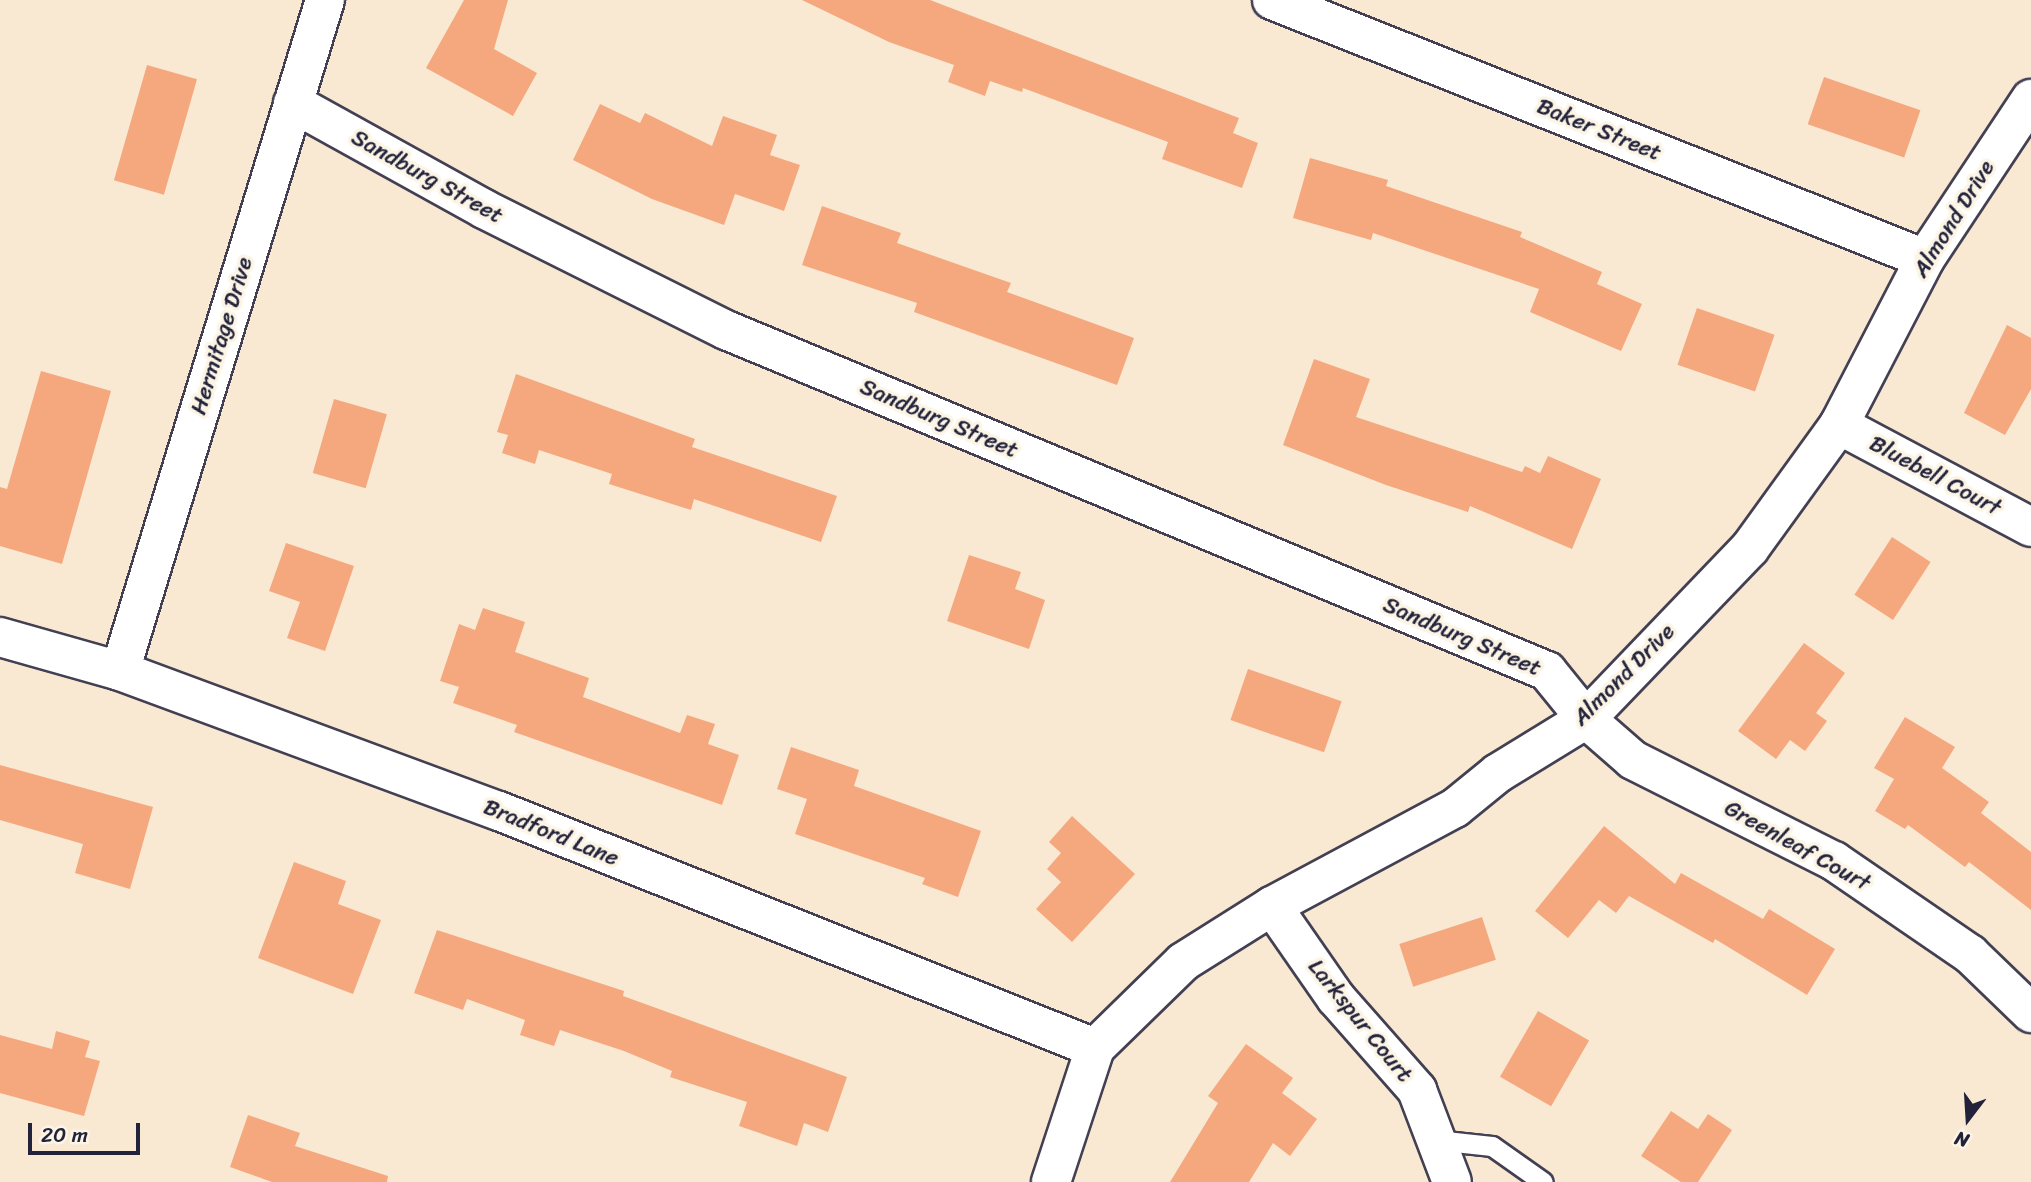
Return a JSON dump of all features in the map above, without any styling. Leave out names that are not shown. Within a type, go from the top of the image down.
[{"type":"street","name":"Hermitage Drive","points":[[120,671],[325,0]]},
{"type":"street","name":"Baker Street","points":[[1272,0],[1925,259]]},
{"type":"street","name":"Almond Drive","points":[[1051,1182],[1095,1048],[1183,962],[1272,906],[1455,808],[1498,773],[1586,719],[1749,548],[1839,425],[1925,259],[2031,99]]},
{"type":"street","name":"Sandburg Street","points":[[293,103],[484,209],[726,330],[1547,671],[1586,719]]},
{"type":"street","name":"Bluebell Court","points":[[1839,425],[2031,527]]},
{"type":"street","name":"Bradford Lane","points":[[0,636],[120,671],[499,811],[1095,1048]]},
{"type":"street","name":"Greenleaf Court","points":[[1586,719],[1633,760],[1834,861],[1970,954],[2031,1013]]},
{"type":"street","name":"Larkspur Court","points":[[1272,906],[1336,998],[1417,1090],[1452,1182]]},
{"type":"lane","points":[[1436,1140],[1492,1146],[1543,1182]]},
{"type":"building","points":[[464,0],[508,0],[494,49],[537,73],[513,116],[426,68]]},
{"type":"building","points":[[802,0],[930,0],[1239,118],[1233,133],[1258,143],[1242,188],[1162,159],[1168,142],[1023,88],[1022,92],[990,81],[985,96],[948,82],[954,65],[889,42]]},
{"type":"building","points":[[147,65],[197,79],[164,195],[114,180]]},
{"type":"building","points":[[1824,77],[1920,110],[1904,157],[1808,124]]},
{"type":"building","points":[[600,104],[640,123],[645,113],[712,146],[723,116],[777,135],[770,155],[800,165],[784,211],[735,194],[724,225],[652,199],[573,160]]},
{"type":"building","points":[[1310,158],[1388,180],[1386,186],[1522,232],[1520,237],[1602,272],[1597,284],[1642,304],[1621,351],[1530,312],[1539,289],[1373,233],[1371,240],[1293,218]]},
{"type":"building","points":[[822,206],[901,233],[897,243],[1011,283],[1007,292],[1134,338],[1117,385],[914,312],[917,303],[802,265]]},
{"type":"building","points":[[1697,308],[1775,335],[1755,391],[1677,365]]},
{"type":"building","points":[[2007,325],[2031,338],[2031,389],[2005,435],[1964,413]]},
{"type":"building","points":[[1314,359],[1370,379],[1356,417],[1522,472],[1525,466],[1540,473],[1548,456],[1601,479],[1572,549],[1470,506],[1468,512],[1386,485],[1283,445]]},
{"type":"building","points":[[41,371],[111,391],[62,564],[0,546],[0,487],[7,489]]},
{"type":"building","points":[[516,374],[695,439],[692,447],[837,496],[821,542],[694,499],[691,510],[609,484],[612,474],[539,450],[535,464],[502,453],[508,435],[497,432]]},
{"type":"building","points":[[334,399],[387,414],[366,488],[313,473]]},
{"type":"building","points":[[1892,537],[1931,562],[1893,620],[1854,595]]},
{"type":"building","points":[[286,543],[354,566],[325,651],[287,638],[300,602],[269,591]]},
{"type":"building","points":[[969,555],[1021,572],[1015,589],[1045,600],[1029,649],[947,621]]},
{"type":"building","points":[[483,608],[525,622],[515,652],[589,678],[583,697],[680,733],[687,715],[715,724],[708,744],[739,755],[722,805],[514,732],[517,725],[453,703],[459,687],[440,681],[459,624],[475,630]]},
{"type":"building","points":[[1804,643],[1845,673],[1816,713],[1827,721],[1805,751],[1790,740],[1776,759],[1738,731]]},
{"type":"building","points":[[1248,669],[1342,701],[1324,752],[1230,720]]},
{"type":"building","points":[[1905,717],[1955,747],[1942,768],[1989,802],[1981,813],[2031,852],[2031,910],[1969,862],[1965,867],[1908,825],[1905,829],[1875,811],[1894,779],[1874,768]]},
{"type":"building","points":[[791,747],[859,770],[854,786],[981,831],[958,897],[922,884],[925,878],[795,834],[807,799],[777,789]]},
{"type":"building","points":[[0,765],[153,807],[130,889],[75,873],[83,844],[0,820]]},
{"type":"building","points":[[1072,816],[1135,874],[1072,942],[1036,909],[1061,882],[1047,869],[1061,853],[1049,842]]},
{"type":"building","points":[[1604,826],[1675,884],[1681,873],[1763,919],[1769,909],[1835,949],[1807,995],[1715,939],[1713,943],[1629,896],[1616,913],[1599,900],[1568,938],[1535,911]]},
{"type":"building","points":[[294,862],[346,881],[338,904],[381,920],[353,994],[258,958]]},
{"type":"building","points":[[1482,917],[1496,960],[1413,987],[1399,944]]},
{"type":"building","points":[[437,930],[624,991],[623,996],[847,1077],[828,1132],[804,1123],[797,1146],[739,1126],[747,1102],[670,1077],[672,1071],[624,1051],[560,1030],[554,1046],[520,1035],[525,1020],[467,999],[463,1010],[414,993]]},
{"type":"building","points":[[1538,1011],[1589,1040],[1551,1106],[1500,1077]]},
{"type":"building","points":[[56,1031],[90,1041],[85,1057],[100,1061],[84,1116],[0,1093],[0,1035],[52,1049]]},
{"type":"building","points":[[1246,1044],[1293,1078],[1282,1093],[1317,1119],[1290,1156],[1273,1143],[1249,1182],[1170,1182],[1218,1103],[1208,1096]]},
{"type":"building","points":[[1671,1111],[1698,1129],[1708,1114],[1732,1130],[1698,1182],[1681,1182],[1641,1156]]},
{"type":"building","points":[[248,1115],[300,1133],[295,1146],[388,1176],[387,1182],[272,1182],[230,1167]]}]
